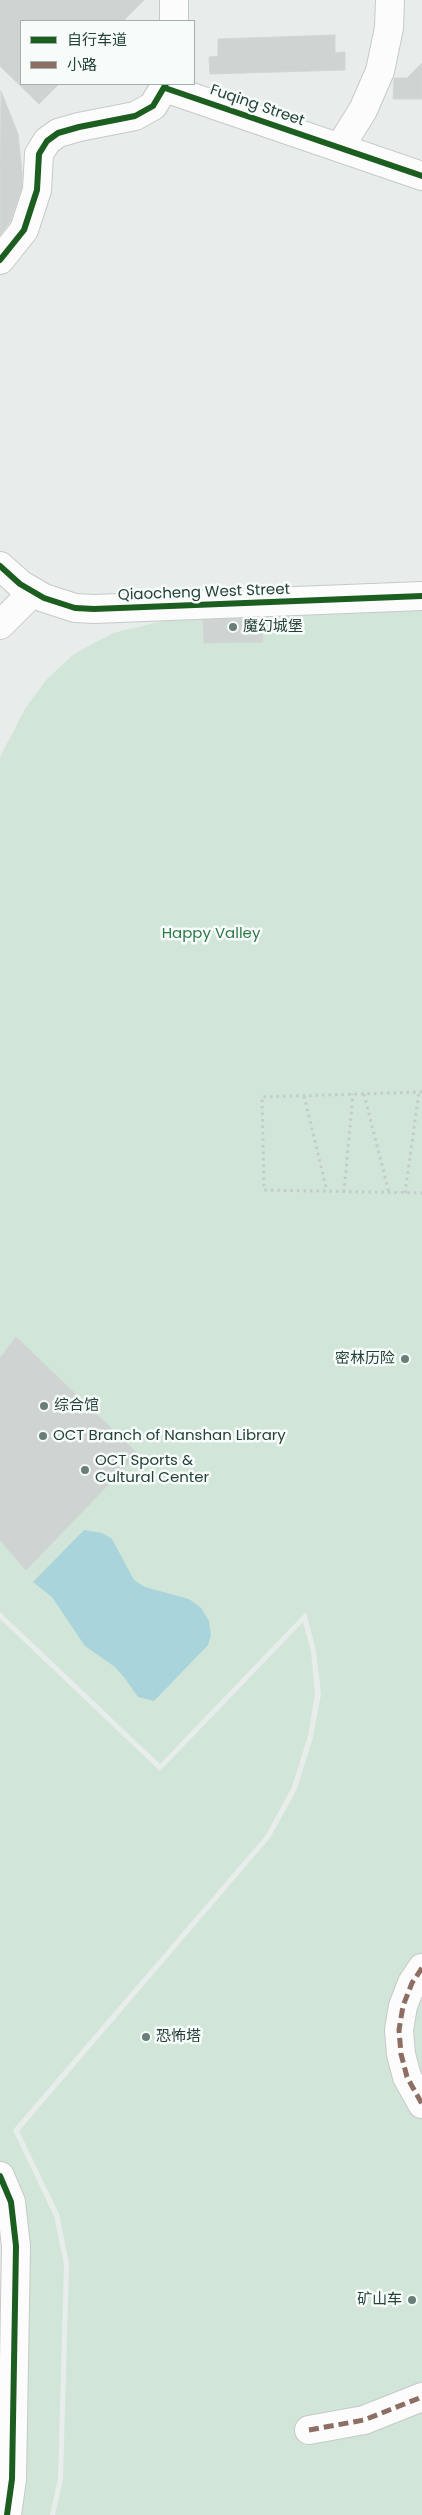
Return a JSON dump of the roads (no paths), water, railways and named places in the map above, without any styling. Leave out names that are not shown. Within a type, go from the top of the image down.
[{"type":"street","points":[[174,0],[174,20]]},
{"type":"street","points":[[340,147],[363,110],[380,71],[389,28],[390,0]]},
{"type":"street","name":"Fuqing Street","points":[[0,260],[24,230],[37,190],[39,154],[47,140],[58,133],[79,127],[136,116],[153,106],[166,86],[422,176]]},
{"type":"street","name":"Qiaocheng West Street","points":[[0,566],[33,592],[58,604],[94,610],[422,596]]},
{"type":"street","points":[[0,625],[33,592]]},
{"type":"street","points":[[422,1968],[412,1983],[403,2006],[399,2030],[400,2054],[407,2077],[422,2104]]},
{"type":"street","points":[[0,2176],[11,2202],[16,2246],[12,2479],[6,2515]]},
{"type":"street","points":[[309,2430],[364,2420],[422,2397]]},
{"type":"water","points":[[84,1530],[102,1533],[112,1539],[134,1580],[145,1587],[189,1599],[201,1608],[209,1621],[211,1635],[208,1645],[154,1701],[138,1697],[115,1667],[85,1646],[52,1597],[33,1582]]},
{"type":"place","name":"魔幻城堡","points":[[233,627]]},
{"type":"place","name":"密林历险","points":[[405,1359]]},
{"type":"place","name":"综合馆","points":[[44,1406]]},
{"type":"place","name":"OCT Branch of Nanshan Library","points":[[43,1436]]},
{"type":"place","name":"OCT Sports & Cultural Center","points":[[85,1470]]},
{"type":"place","name":"恐怖塔","points":[[146,2037]]},
{"type":"place","name":"矿山车","points":[[412,2300]]},
{"type":"park label","name":"Happy Valley","points":[[211,934]]}]
